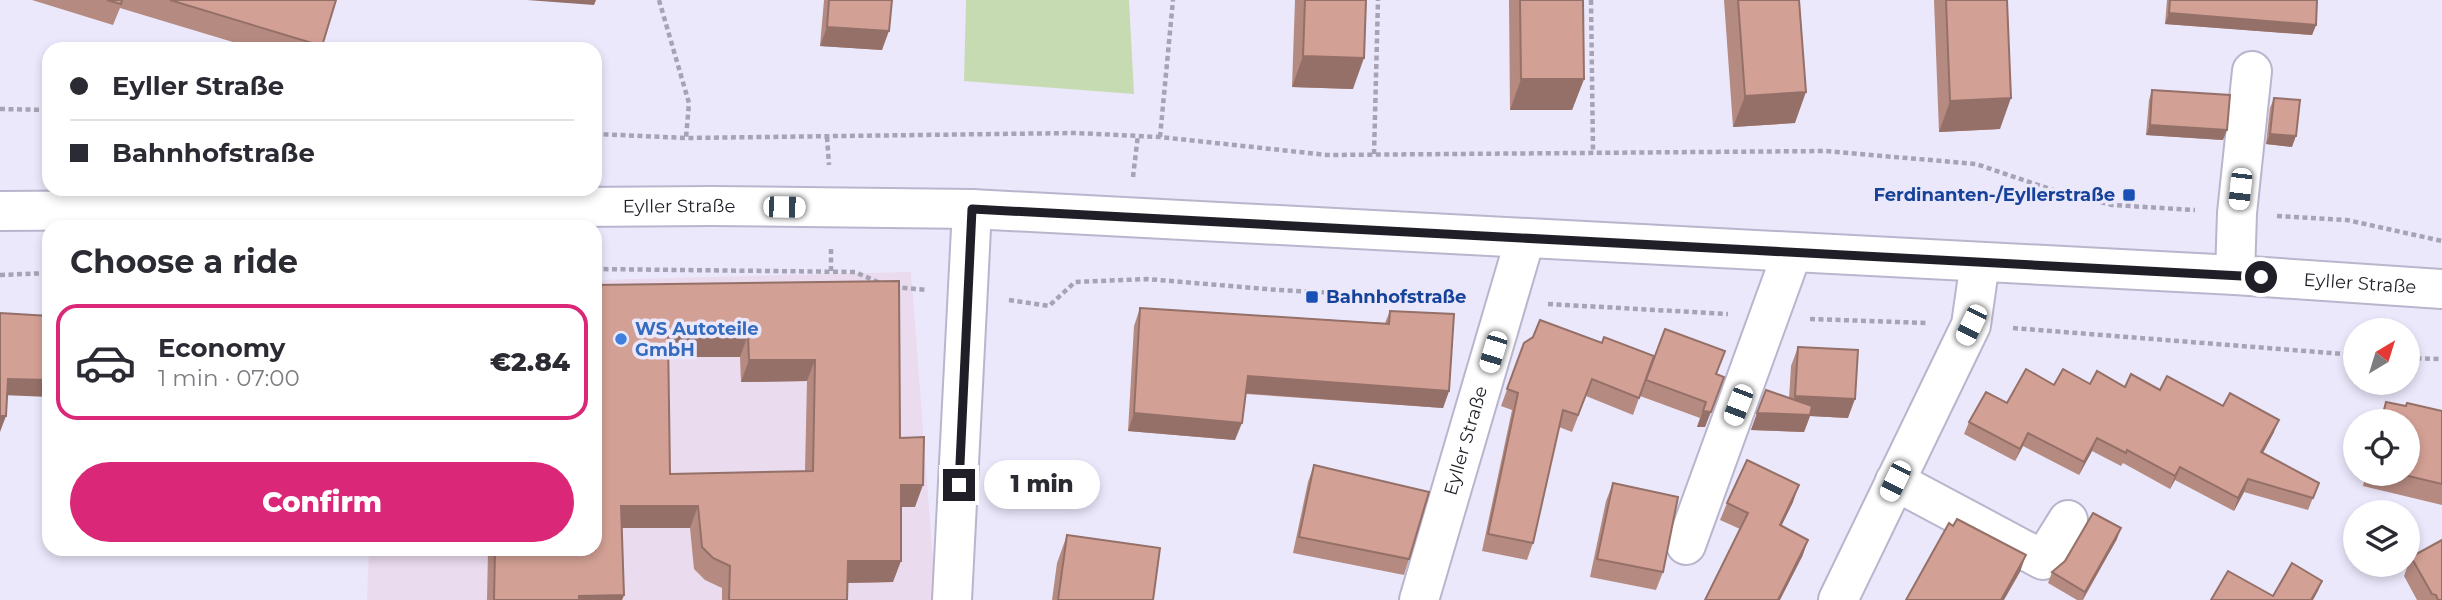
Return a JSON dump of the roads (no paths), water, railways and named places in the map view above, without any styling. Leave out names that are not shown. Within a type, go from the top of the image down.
[{"type":"main road","points":[[2235,275],[2237,213],[2252,71]]},
{"type":"main road","name":"Eyller Straße","points":[[0,211],[711,206],[972,209],[2235,275],[2442,289]]},
{"type":"main road","points":[[953,600],[972,209]]},
{"type":"main road","name":"Eyller Straße","points":[[1419,600],[1525,239]]},
{"type":"main road","points":[[1686,545],[1792,253]]},
{"type":"main road","points":[[1838,600],[1971,325],[1980,262]]},
{"type":"main road","points":[[1895,481],[2043,560],[2068,520]]},
{"type":"place","name":"Ferdinanten-/Eyllerstraße","points":[[2129,195]]},
{"type":"place","name":"Bahnhofstraße","points":[[1312,297]]},
{"type":"place","name":"WS Autoteile GmbH","points":[[621,339]]}]
